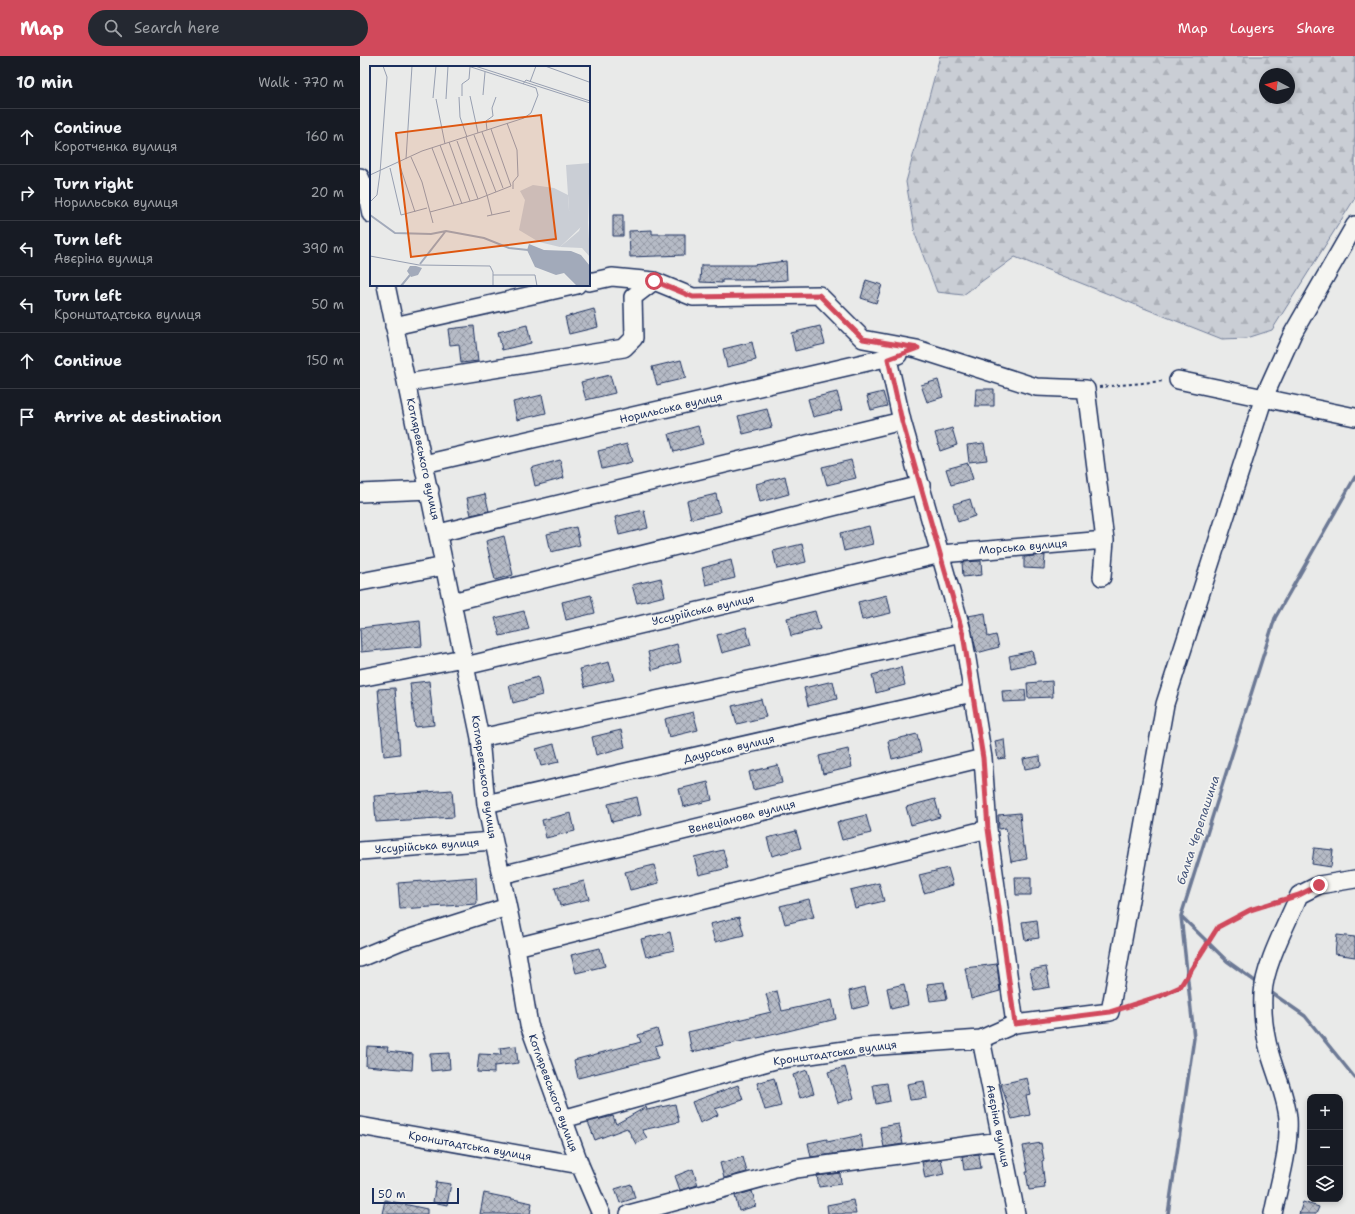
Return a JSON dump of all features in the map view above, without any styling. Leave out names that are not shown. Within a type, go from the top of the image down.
[{"type":"street","points":[[360,178],[366,190],[370,209]]},
{"type":"street","points":[[1110,1012],[1165,704],[1264,397],[1293,333],[1355,225]]},
{"type":"street","points":[[590,282],[612,277],[654,281],[693,297],[819,295],[863,339],[918,348],[1036,387],[1086,389],[1105,540],[1102,577]]},
{"type":"street","points":[[407,383],[624,348],[634,338],[633,297],[654,281]]},
{"type":"street","name":"Котляревського вулиця","points":[[386,286],[439,533],[480,738],[486,804],[516,947],[529,1025],[580,1165],[601,1214]]},
{"type":"street","points":[[394,326],[573,286]]},
{"type":"street","name":"Норильська вулиця","points":[[424,464],[888,359],[918,348]]},
{"type":"street","points":[[888,359],[902,421],[963,634],[983,758],[988,829],[1015,1024]]},
{"type":"street","points":[[1178,380],[1355,416]]},
{"type":"street","points":[[439,533],[902,421]]},
{"type":"street","points":[[452,602],[921,485]]},
{"type":"street","points":[[360,493],[430,490]]},
{"type":"street","name":"Морська вулиця","points":[[941,554],[1105,540]]},
{"type":"street","name":"Уссурійська вулиця","points":[[360,678],[464,662],[941,554]]},
{"type":"street","points":[[360,582],[445,566]]},
{"type":"street","points":[[480,738],[963,634]]},
{"type":"street","name":"Даурська вулиця","points":[[486,804],[972,693]]},
{"type":"street","name":"Венеціанова вулиця","points":[[501,875],[983,758]]},
{"type":"street","points":[[516,947],[988,829]]},
{"type":"street","name":"Уссурійська вулиця","points":[[360,851],[493,841]]},
{"type":"street","points":[[1273,1214],[1286,1150],[1288,1118],[1283,1095],[1270,1053],[1262,1008],[1263,992],[1270,964],[1299,895],[1319,885],[1355,879]]},
{"type":"street","points":[[360,958],[401,941],[508,907]]},
{"type":"street","name":"Кронштадтська вулиця","points":[[563,1119],[775,1060],[866,1047],[981,1039],[1015,1024],[1110,1012]]},
{"type":"street","name":"Авєріна вулиця","points":[[981,1039],[1000,1141],[1016,1214]]},
{"type":"street","name":"Кронштадтська вулиця","points":[[360,1126],[580,1165]]},
{"type":"street","points":[[629,1214],[796,1169],[1000,1141]]},
{"type":"path","points":[[1086,389],[1178,380]]},
{"type":"path","points":[[1110,1012],[1160,996],[1180,987],[1218,927],[1250,910],[1299,895]]},
{"type":"green space","points":[[940,56],[1355,56],[1355,198],[1272,330],[1247,338],[1222,339],[1015,257],[963,295],[937,292],[915,234],[906,182]]},
{"type":"building","points":[[613,215],[623,215],[623,236],[613,236]]},
{"type":"building","points":[[652,230],[652,234],[685,234],[685,255],[630,257],[629,231]]},
{"type":"building","points":[[786,261],[787,280],[754,282],[754,280],[722,280],[722,283],[700,282],[701,265],[753,265]]},
{"type":"building","points":[[866,280],[882,285],[876,303],[861,298]]},
{"type":"building","points":[[594,309],[598,327],[569,334],[565,317]]},
{"type":"building","points":[[527,325],[531,343],[502,350],[498,332]]},
{"type":"building","points":[[474,326],[478,361],[461,363],[459,344],[450,345],[448,329]]},
{"type":"building","points":[[820,326],[825,344],[795,351],[791,333]]},
{"type":"building","points":[[752,342],[756,360],[727,367],[723,349]]},
{"type":"building","points":[[681,360],[686,378],[657,385],[652,367]]},
{"type":"building","points":[[610,375],[615,393],[586,400],[581,382]]},
{"type":"building","points":[[938,380],[943,397],[927,402],[921,385]]},
{"type":"building","points":[[976,389],[994,389],[994,406],[975,406]]},
{"type":"building","points":[[837,392],[842,410],[813,417],[808,399]]},
{"type":"building","points":[[883,392],[887,406],[871,410],[867,396]]},
{"type":"building","points":[[542,395],[546,413],[517,420],[513,402]]},
{"type":"building","points":[[767,409],[772,427],[743,434],[738,416]]},
{"type":"building","points":[[698,426],[703,444],[674,452],[669,434]]},
{"type":"building","points":[[952,428],[957,445],[940,451],[935,433]]},
{"type":"building","points":[[984,443],[987,460],[969,462],[967,445]]},
{"type":"building","points":[[627,444],[632,462],[602,469],[598,451]]},
{"type":"building","points":[[560,460],[564,478],[535,486],[531,468]]},
{"type":"building","points":[[851,460],[856,478],[827,485],[822,467]]},
{"type":"building","points":[[968,463],[973,479],[951,485],[946,469]]},
{"type":"building","points":[[785,476],[789,494],[760,502],[756,484]]},
{"type":"building","points":[[485,494],[489,511],[471,515],[467,498]]},
{"type":"building","points":[[716,494],[720,512],[691,519],[687,501]]},
{"type":"building","points":[[970,499],[975,516],[958,522],[953,504]]},
{"type":"building","points":[[644,510],[648,528],[619,535],[615,517]]},
{"type":"building","points":[[869,526],[873,544],[844,551],[840,533]]},
{"type":"building","points":[[576,527],[580,545],[551,552],[547,534]]},
{"type":"building","points":[[504,536],[513,575],[495,580],[486,541]]},
{"type":"building","points":[[802,544],[806,562],[777,569],[773,551]]},
{"type":"building","points":[[1045,555],[1044,569],[1024,568],[1024,557]]},
{"type":"building","points":[[731,560],[735,578],[706,585],[702,568]]},
{"type":"building","points":[[981,561],[982,575],[963,577],[962,562]]},
{"type":"building","points":[[661,578],[665,596],[637,603],[632,585]]},
{"type":"building","points":[[591,595],[595,613],[566,620],[562,602]]},
{"type":"building","points":[[887,595],[891,613],[862,620],[858,602]]},
{"type":"building","points":[[524,611],[529,629],[500,636],[495,618]]},
{"type":"building","points":[[815,611],[820,629],[791,636],[787,618]]},
{"type":"building","points":[[985,613],[988,637],[996,635],[999,647],[977,653],[968,616]]},
{"type":"building","points":[[420,621],[422,646],[361,652],[360,628]]},
{"type":"building","points":[[746,627],[751,645],[722,653],[717,635]]},
{"type":"building","points":[[677,644],[681,662],[652,670],[648,652]]},
{"type":"building","points":[[1032,651],[1035,663],[1011,668],[1009,656]]},
{"type":"building","points":[[609,662],[614,680],[585,687],[580,669]]},
{"type":"building","points":[[901,667],[905,685],[876,693],[872,675]]},
{"type":"building","points":[[538,677],[542,695],[513,703],[509,685]]},
{"type":"building","points":[[429,681],[434,725],[415,727],[410,683]]},
{"type":"building","points":[[833,681],[837,699],[808,706],[804,688]]},
{"type":"building","points":[[1052,681],[1053,697],[1028,698],[1027,683]]},
{"type":"building","points":[[395,688],[400,754],[384,756],[378,689]]},
{"type":"building","points":[[1025,690],[1026,701],[1003,702],[1002,691]]},
{"type":"building","points":[[761,699],[766,717],[737,724],[732,706]]},
{"type":"building","points":[[693,712],[698,730],[669,737],[665,719]]},
{"type":"building","points":[[621,730],[625,747],[596,755],[592,737]]},
{"type":"building","points":[[917,734],[921,752],[892,759],[888,741]]},
{"type":"building","points":[[1004,739],[1006,758],[998,759],[995,741]]},
{"type":"building","points":[[554,744],[559,762],[541,766],[536,749]]},
{"type":"building","points":[[848,749],[852,767],[823,774],[819,756]]},
{"type":"building","points":[[1040,756],[1041,766],[1025,769],[1023,759]]},
{"type":"building","points":[[778,765],[782,783],[753,790],[749,772]]},
{"type":"building","points":[[708,782],[712,800],[683,807],[679,789]]},
{"type":"building","points":[[452,790],[454,817],[376,822],[374,796]]},
{"type":"building","points":[[637,797],[641,815],[612,822],[608,804]]},
{"type":"building","points":[[935,799],[940,817],[911,825],[906,807]]},
{"type":"building","points":[[571,813],[575,831],[546,838],[542,820]]},
{"type":"building","points":[[1020,813],[1023,847],[1025,846],[1027,859],[1011,862],[1006,828],[999,829],[998,815]]},
{"type":"building","points":[[866,815],[871,833],[842,840],[837,822]]},
{"type":"building","points":[[796,831],[801,848],[772,856],[767,838]]},
{"type":"building","points":[[1314,848],[1333,850],[1331,867],[1312,864]]},
{"type":"building","points":[[723,850],[728,868],[699,875],[694,857]]},
{"type":"building","points":[[654,865],[659,883],[630,890],[625,872]]},
{"type":"building","points":[[948,868],[953,885],[924,893],[919,875]]},
{"type":"building","points":[[476,877],[477,904],[400,909],[398,883]]},
{"type":"building","points":[[1015,877],[1031,877],[1031,895],[1016,895]]},
{"type":"building","points":[[584,881],[589,899],[560,906],[555,888]]},
{"type":"building","points":[[879,883],[884,901],[855,908],[850,890]]},
{"type":"building","points":[[809,899],[814,917],[785,924],[780,906]]},
{"type":"building","points":[[739,917],[744,935],[715,942],[710,924]]},
{"type":"building","points":[[1037,920],[1039,938],[1025,940],[1022,922]]},
{"type":"building","points":[[670,932],[674,950],[646,957],[641,939]]},
{"type":"building","points":[[1337,935],[1355,937],[1355,957],[1335,954]]},
{"type":"building","points":[[600,948],[605,966],[576,973],[571,955]]},
{"type":"building","points":[[997,964],[1000,991],[971,999],[965,968]]},
{"type":"building","points":[[1046,967],[1050,987],[1034,990],[1030,970]]},
{"type":"building","points":[[944,982],[947,999],[930,1001],[927,984]]},
{"type":"building","points":[[904,984],[908,1005],[891,1009],[887,988]]},
{"type":"building","points":[[865,987],[869,1005],[853,1009],[849,991]]},
{"type":"building","points":[[777,991],[782,1011],[832,1000],[836,1019],[776,1034],[692,1052],[688,1032],[771,1012],[766,994]]},
{"type":"building","points":[[657,1029],[662,1044],[655,1046],[658,1058],[578,1078],[574,1060],[641,1042],[638,1035]]},
{"type":"building","points":[[367,1046],[388,1047],[387,1051],[413,1054],[412,1070],[366,1066]]},
{"type":"building","points":[[516,1046],[518,1063],[494,1066],[494,1073],[477,1072],[479,1054],[501,1055],[500,1048]]},
{"type":"building","points":[[449,1053],[450,1069],[431,1071],[430,1054]]},
{"type":"building","points":[[845,1067],[854,1098],[838,1103],[828,1072]]},
{"type":"building","points":[[807,1070],[814,1093],[800,1098],[793,1075]]},
{"type":"building","points":[[774,1078],[781,1106],[765,1110],[757,1083]]},
{"type":"building","points":[[1027,1078],[1031,1094],[1026,1095],[1030,1115],[1012,1119],[1001,1084]]},
{"type":"building","points":[[924,1081],[927,1098],[910,1100],[907,1084]]},
{"type":"building","points":[[887,1083],[890,1101],[876,1104],[873,1085]]},
{"type":"building","points":[[738,1085],[743,1100],[715,1109],[718,1115],[700,1123],[692,1102]]},
{"type":"building","points":[[675,1104],[679,1122],[642,1130],[647,1138],[636,1144],[627,1128],[595,1140],[588,1122],[613,1116],[616,1124],[646,1107],[647,1110]]},
{"type":"building","points":[[899,1124],[903,1144],[884,1147],[880,1127]]},
{"type":"building","points":[[861,1135],[863,1150],[811,1157],[808,1143],[827,1139],[827,1142]]},
{"type":"building","points":[[1041,1143],[1044,1160],[1042,1161],[1045,1188],[1029,1190],[1026,1172],[1028,1172],[1023,1146]]},
{"type":"building","points":[[979,1154],[981,1168],[964,1170],[962,1156]]},
{"type":"building","points":[[743,1157],[747,1172],[724,1178],[720,1163]]},
{"type":"building","points":[[941,1159],[944,1174],[925,1178],[922,1162]]},
{"type":"building","points":[[693,1169],[698,1185],[680,1190],[675,1176]]},
{"type":"building","points":[[840,1173],[841,1184],[819,1187],[817,1176]]},
{"type":"building","points":[[436,1182],[451,1184],[447,1205],[433,1202]]},
{"type":"building","points":[[631,1184],[635,1198],[620,1203],[615,1189]]},
{"type":"building","points":[[752,1191],[756,1206],[739,1211],[735,1196]]},
{"type":"building","points":[[484,1193],[532,1203],[530,1214],[480,1214]]},
{"type":"building","points":[[385,1200],[427,1209],[427,1214],[382,1214]]},
{"type":"building","points":[[853,1200],[856,1214],[828,1214],[827,1205]]},
{"type":"building","points":[[1303,1202],[1319,1207],[1316,1214],[1299,1214]]},
{"type":"waterway","name":"балка Черепашина","points":[[1168,1214],[1194,1038],[1181,916],[1275,618],[1355,477]]},
{"type":"waterway","points":[[1181,916],[1227,961],[1259,984]]},
{"type":"waterway","points":[[1269,991],[1305,1016],[1355,1078]]},
{"type":"route","points":[[654,281],[693,297],[819,295],[863,339],[918,348],[888,359],[902,421],[963,634],[983,758],[988,829],[1015,1024],[1110,1012],[1160,996],[1180,987],[1218,927],[1250,910],[1299,895],[1319,885]]}]
